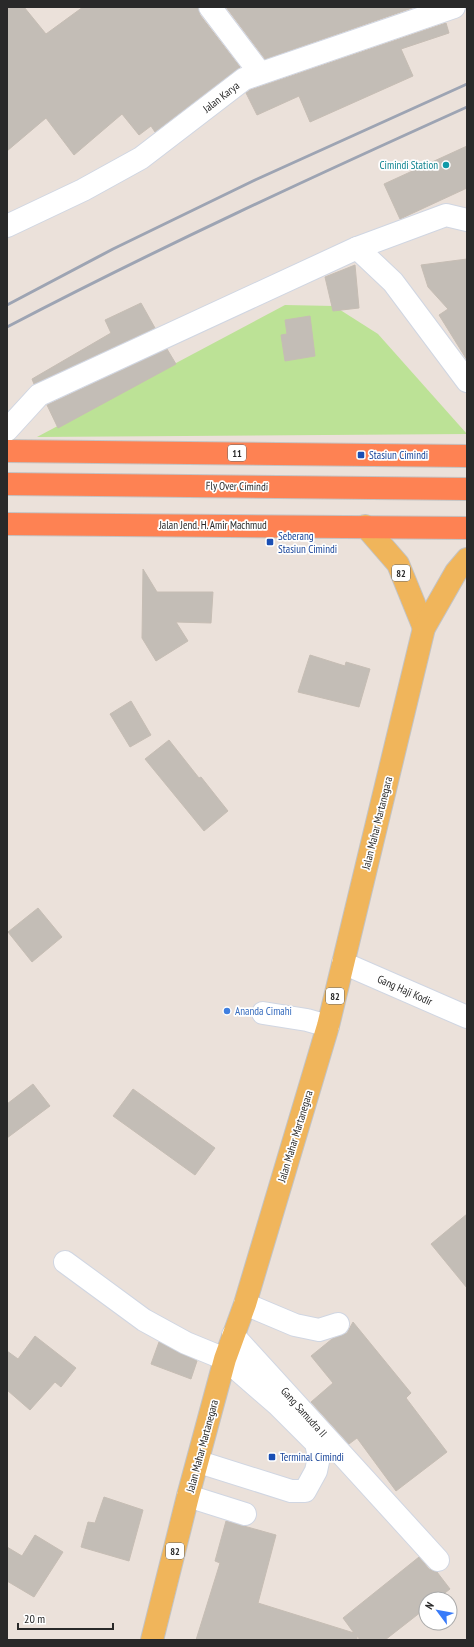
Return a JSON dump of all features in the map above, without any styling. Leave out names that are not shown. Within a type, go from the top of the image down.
[{"type":"highway","name":"11","points":[[7,451],[467,456]]},
{"type":"highway","name":"Fly Over Cimindi","points":[[7,484],[467,489]]},
{"type":"highway","name":"Jalan Jend. H. Amir Machmud","points":[[7,524],[467,528]]},
{"type":"main road","name":"82","points":[[365,526],[398,564],[424,628]]},
{"type":"main road","name":"Jalan Mahar Martanegara","points":[[152,1640],[188,1496],[199,1462],[226,1359],[245,1304],[328,1026],[424,628],[456,572],[467,559]]},
{"type":"street","points":[[210,7],[260,74]]},
{"type":"street","name":"Jalan Karya","points":[[7,226],[83,190],[141,158],[244,79],[454,7]]},
{"type":"street","points":[[7,430],[39,395],[358,248],[446,215],[467,220]]},
{"type":"street","points":[[358,248],[393,282],[467,381]]},
{"type":"street","name":"Gang Haji Kodir","points":[[343,963],[467,1017]]},
{"type":"street","points":[[263,1013],[307,1020],[328,1026]]},
{"type":"street","points":[[65,1262],[144,1320],[186,1342],[226,1359],[278,1405],[316,1443],[319,1457],[316,1471],[304,1491],[291,1491],[199,1462]]},
{"type":"street","points":[[245,1304],[295,1325],[319,1330],[338,1324]]},
{"type":"street","name":"Gang Samudra II","points":[[234,1335],[438,1560]]},
{"type":"street","points":[[188,1496],[245,1514]]},
{"type":"green space","points":[[285,305],[334,306],[378,334],[467,434],[37,437]]},
{"type":"building","points":[[7,7],[24,7],[46,34],[83,7],[198,7],[200,15],[240,67],[155,132],[151,126],[139,135],[122,114],[74,155],[46,118],[7,151]]},
{"type":"building","points":[[226,7],[415,7],[265,59]]},
{"type":"building","points":[[446,23],[449,33],[401,49],[413,76],[310,122],[299,96],[257,115],[246,93],[250,90]]},
{"type":"building","name":"Cimindi Station","points":[[467,146],[467,188],[400,219],[384,184]]},
{"type":"building","points":[[467,259],[467,360],[439,315],[448,309],[428,287],[421,265]]},
{"type":"building","points":[[355,265],[359,308],[333,311],[325,277]]},
{"type":"building","points":[[141,303],[155,328],[34,384],[32,379],[111,333],[105,320]]},
{"type":"building","points":[[310,316],[315,356],[285,361],[281,335],[287,334],[285,320]]},
{"type":"building","points":[[167,349],[176,364],[58,428],[47,405]]},
{"type":"building","points":[[143,569],[157,592],[213,592],[211,623],[176,622],[188,641],[156,661],[142,638]]},
{"type":"building","points":[[310,655],[345,666],[346,662],[370,669],[359,707],[298,692]]},
{"type":"building","points":[[131,701],[151,735],[130,747],[110,714]]},
{"type":"building","points":[[169,740],[199,778],[201,777],[228,811],[204,831],[145,759]]},
{"type":"building","points":[[38,908],[62,937],[32,962],[8,932]]},
{"type":"building","points":[[33,1084],[50,1106],[7,1138],[7,1104]]},
{"type":"building","points":[[133,1089],[215,1148],[195,1175],[113,1116]]},
{"type":"building","points":[[467,1214],[467,1288],[431,1244]]},
{"type":"building","points":[[353,1322],[411,1393],[406,1398],[447,1452],[396,1491],[357,1438],[349,1444],[311,1402],[333,1383],[311,1356],[332,1339],[347,1333]]},
{"type":"building","points":[[35,1336],[76,1368],[61,1387],[55,1382],[30,1410],[7,1390],[7,1351],[18,1359]]},
{"type":"building","points":[[159,1342],[197,1361],[191,1379],[151,1364]]},
{"type":"building","points":[[104,1497],[143,1510],[129,1561],[81,1547],[88,1522],[95,1523]]},
{"type":"building","points":[[226,1521],[276,1535],[258,1603],[354,1633],[343,1618],[419,1557],[429,1569],[437,1572],[450,1589],[447,1591],[418,1591],[418,1614],[385,1640],[360,1640],[357,1636],[357,1640],[196,1640],[220,1563],[215,1561]]},
{"type":"building","points":[[35,1535],[63,1552],[34,1597],[7,1581],[7,1547],[22,1556]]},
{"type":"railway","points":[[7,305],[113,249],[255,180],[467,84]]},
{"type":"railway","points":[[7,327],[121,269],[467,107]]},
{"type":"place","name":"Cimindi Station","points":[[446,165]]},
{"type":"place","name":"Stasiun Cimindi","points":[[361,455]]},
{"type":"place","name":"Seberang Stasiun Cimindi","points":[[270,542]]},
{"type":"place","name":"Ananda Cimahi","points":[[227,1011]]},
{"type":"place","name":"Terminal Cimindi","points":[[272,1457]]}]
